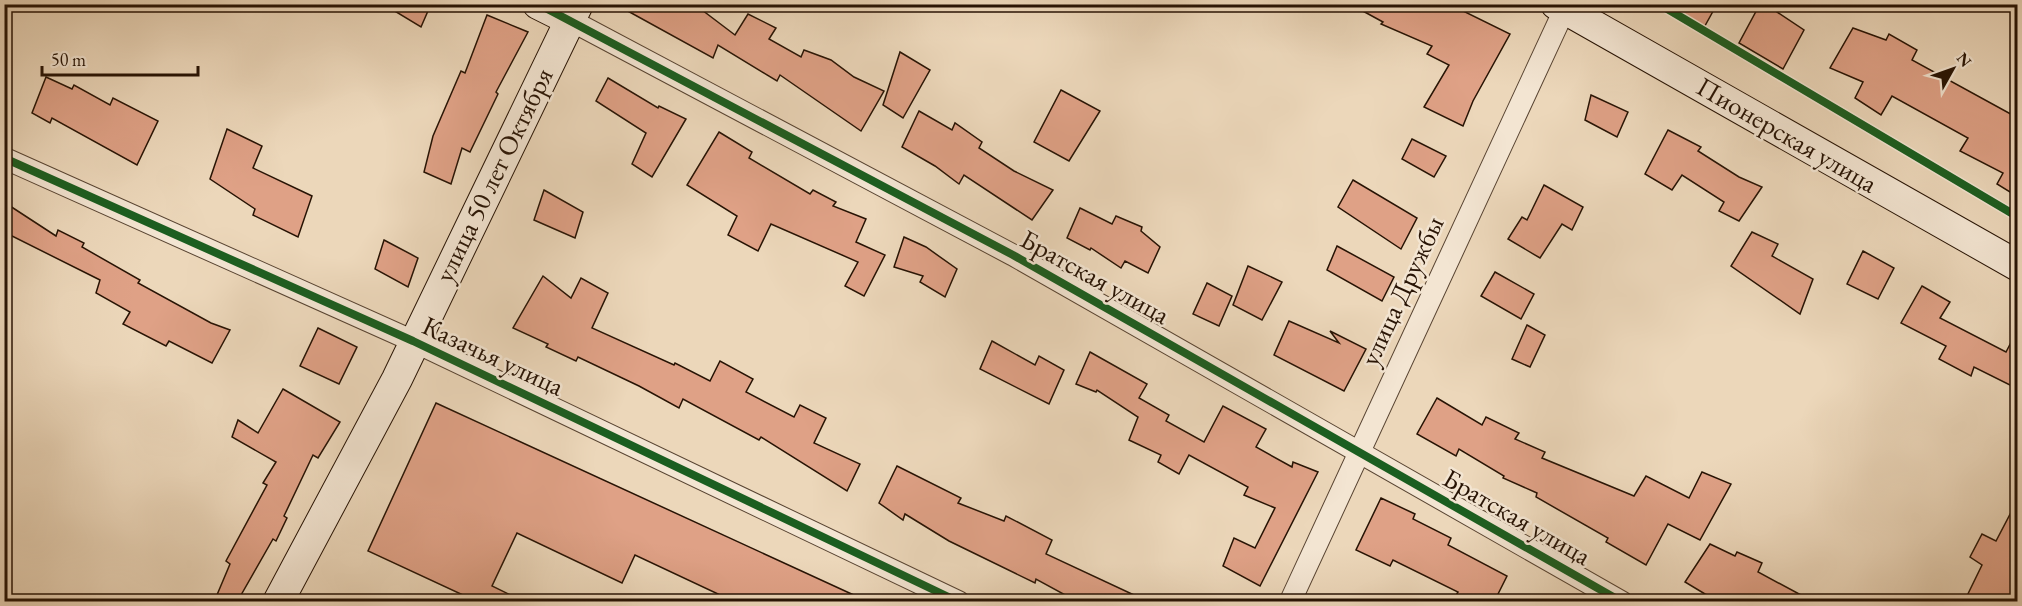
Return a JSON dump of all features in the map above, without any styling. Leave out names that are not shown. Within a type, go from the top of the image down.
[{"type":"main road","name":"Братская улица","points":[[538,4],[574,12]]},
{"type":"main road","name":"Пионерская улица","points":[[1563,6],[2018,266]]},
{"type":"main road","name":"улица 50 лет Октября","points":[[278,602],[397,379],[413,341],[574,12]]},
{"type":"street","name":"улица Дружбы","points":[[1290,602],[1563,6]]},
{"type":"street","name":"Братская улица","points":[[574,12],[1013,255],[1359,450],[1622,602]]},
{"type":"street","name":"Казачья улица","points":[[4,158],[413,341],[959,602]]},
{"type":"building","points":[[383,4],[431,4],[421,27]]},
{"type":"building","points":[[615,4],[694,4],[735,35],[748,14],[776,28],[769,39],[801,57],[804,50],[831,60],[854,77],[884,91],[861,131],[780,75],[777,81],[718,45],[713,58]]},
{"type":"building","points":[[1350,4],[1449,4],[1510,34],[1473,101],[1463,126],[1424,107],[1449,65],[1427,54],[1432,46],[1381,24],[1383,22]]},
{"type":"building","points":[[1655,4],[1717,4],[1701,33]]},
{"type":"building","points":[[1760,4],[1765,4],[1804,30],[1783,69],[1739,43]]},
{"type":"building","points":[[487,15],[528,32],[496,92],[498,94],[470,152],[462,148],[451,184],[424,172],[433,136],[461,71],[465,73]]},
{"type":"building","points":[[1853,28],[1886,40],[1889,34],[1917,50],[1912,60],[2018,118],[2018,197],[1997,184],[2003,173],[1960,151],[1968,138],[1892,96],[1881,115],[1855,98],[1863,82],[1830,68]]},
{"type":"building","points":[[900,52],[930,70],[903,118],[883,105]]},
{"type":"building","points":[[46,77],[72,89],[74,85],[110,105],[113,98],[158,121],[137,165],[52,118],[50,123],[32,113]]},
{"type":"building","points":[[608,78],[658,108],[659,106],[686,119],[652,177],[632,164],[646,133],[596,101]]},
{"type":"building","points":[[1061,90],[1100,111],[1069,161],[1034,142]]},
{"type":"building","points":[[1591,95],[1628,112],[1617,137],[1585,120]]},
{"type":"building","points":[[919,111],[952,130],[955,123],[982,142],[979,148],[1014,171],[1053,190],[1032,220],[964,175],[959,184],[935,166],[902,147]]},
{"type":"building","points":[[227,129],[262,146],[253,168],[312,196],[298,237],[253,215],[255,209],[210,179]]},
{"type":"building","points":[[1668,130],[1701,147],[1698,151],[1739,177],[1762,187],[1739,221],[1719,211],[1724,202],[1682,175],[1672,190],[1645,174]]},
{"type":"building","points":[[719,132],[752,152],[749,158],[810,194],[813,190],[836,202],[833,206],[866,219],[856,242],[885,255],[864,296],[845,286],[858,262],[771,224],[758,251],[728,235],[737,216],[687,185]]},
{"type":"building","points":[[1412,139],[1446,156],[1434,177],[1402,159]]},
{"type":"building","points":[[1353,180],[1417,218],[1401,249],[1338,207]]},
{"type":"building","points":[[1544,185],[1583,207],[1572,230],[1562,224],[1540,258],[1508,239],[1522,217],[1527,220]]},
{"type":"building","points":[[544,190],[583,212],[575,238],[534,220]]},
{"type":"building","points":[[10,206],[56,236],[58,230],[84,243],[82,247],[140,280],[138,283],[211,323],[230,330],[212,363],[169,341],[166,346],[123,324],[130,312],[96,293],[100,280],[4,232],[4,218]]},
{"type":"building","points":[[1080,208],[1112,224],[1116,216],[1142,227],[1141,231],[1160,247],[1148,273],[1125,261],[1121,268],[1091,248],[1090,250],[1067,238]]},
{"type":"building","points":[[1752,232],[1778,244],[1772,256],[1813,279],[1800,314],[1731,266]]},
{"type":"building","points":[[904,237],[926,247],[957,269],[945,297],[920,282],[923,276],[894,267]]},
{"type":"building","points":[[384,240],[418,258],[408,287],[375,269]]},
{"type":"building","points":[[1337,246],[1394,277],[1382,301],[1327,270]]},
{"type":"building","points":[[1863,251],[1894,268],[1878,299],[1847,284]]},
{"type":"building","points":[[1248,266],[1282,282],[1262,320],[1233,305]]},
{"type":"building","points":[[1495,272],[1534,294],[1521,319],[1481,296]]},
{"type":"building","points":[[543,276],[571,298],[581,278],[608,293],[592,328],[674,365],[675,363],[710,381],[720,361],[753,379],[746,392],[794,417],[800,405],[826,418],[814,443],[860,464],[847,491],[761,437],[759,440],[683,399],[679,408],[578,357],[576,361],[546,347],[548,344],[513,328]]},
{"type":"building","points":[[1207,283],[1232,296],[1219,326],[1193,314]]},
{"type":"building","points":[[1922,286],[1950,302],[1940,318],[2006,352],[2018,329],[2018,389],[1974,367],[1971,376],[1939,359],[1946,346],[1901,323]]},
{"type":"building","points":[[1289,321],[1339,343],[1330,331],[1366,349],[1344,391],[1274,355]]},
{"type":"building","points":[[1527,325],[1545,335],[1530,367],[1512,359]]},
{"type":"building","points":[[318,328],[357,347],[339,384],[300,366]]},
{"type":"building","points":[[992,341],[1035,365],[1039,356],[1064,370],[1049,404],[980,369]]},
{"type":"building","points":[[1090,352],[1147,384],[1139,398],[1169,415],[1166,421],[1204,442],[1223,406],[1266,429],[1256,447],[1292,467],[1293,462],[1318,472],[1260,586],[1223,566],[1234,538],[1255,548],[1275,508],[1244,495],[1248,487],[1189,455],[1179,474],[1158,462],[1161,455],[1129,440],[1138,417],[1097,390],[1096,392],[1076,384]]},
{"type":"building","points":[[283,389],[340,422],[318,458],[313,455],[284,516],[287,518],[276,541],[273,539],[237,602],[214,602],[230,564],[226,561],[267,485],[263,483],[276,462],[232,437],[238,420],[258,433]]},
{"type":"building","points":[[1437,398],[1482,425],[1486,417],[1519,433],[1515,439],[1545,452],[1542,458],[1634,496],[1646,476],[1689,498],[1702,472],[1731,484],[1700,540],[1668,524],[1646,565],[1606,542],[1608,538],[1536,497],[1537,493],[1503,478],[1504,476],[1459,449],[1456,456],[1417,434]]},
{"type":"building","points":[[436,403],[869,602],[735,602],[635,555],[622,583],[517,533],[492,586],[525,602],[478,602],[368,551]]},
{"type":"building","points":[[897,466],[961,498],[958,503],[1004,521],[1006,516],[1052,540],[1046,554],[1149,602],[1078,602],[1036,579],[1035,583],[949,541],[905,514],[903,520],[879,503]]},
{"type":"building","points":[[1381,498],[1415,514],[1413,519],[1451,538],[1448,545],[1507,576],[1494,602],[1452,602],[1458,592],[1393,560],[1390,566],[1356,550]]},
{"type":"building","points":[[2018,499],[2018,602],[1964,602],[1982,565],[1970,557],[1982,534],[1996,541]]},
{"type":"building","points":[[1710,544],[1735,556],[1737,552],[1762,563],[1758,572],[1814,602],[1721,602],[1705,594],[1685,582]]},
{"type":"cycle path","points":[[538,4],[1013,255],[1622,602]]},
{"type":"cycle path","points":[[1659,4],[2018,217]]},
{"type":"cycle path","points":[[4,158],[413,341],[959,602]]}]
